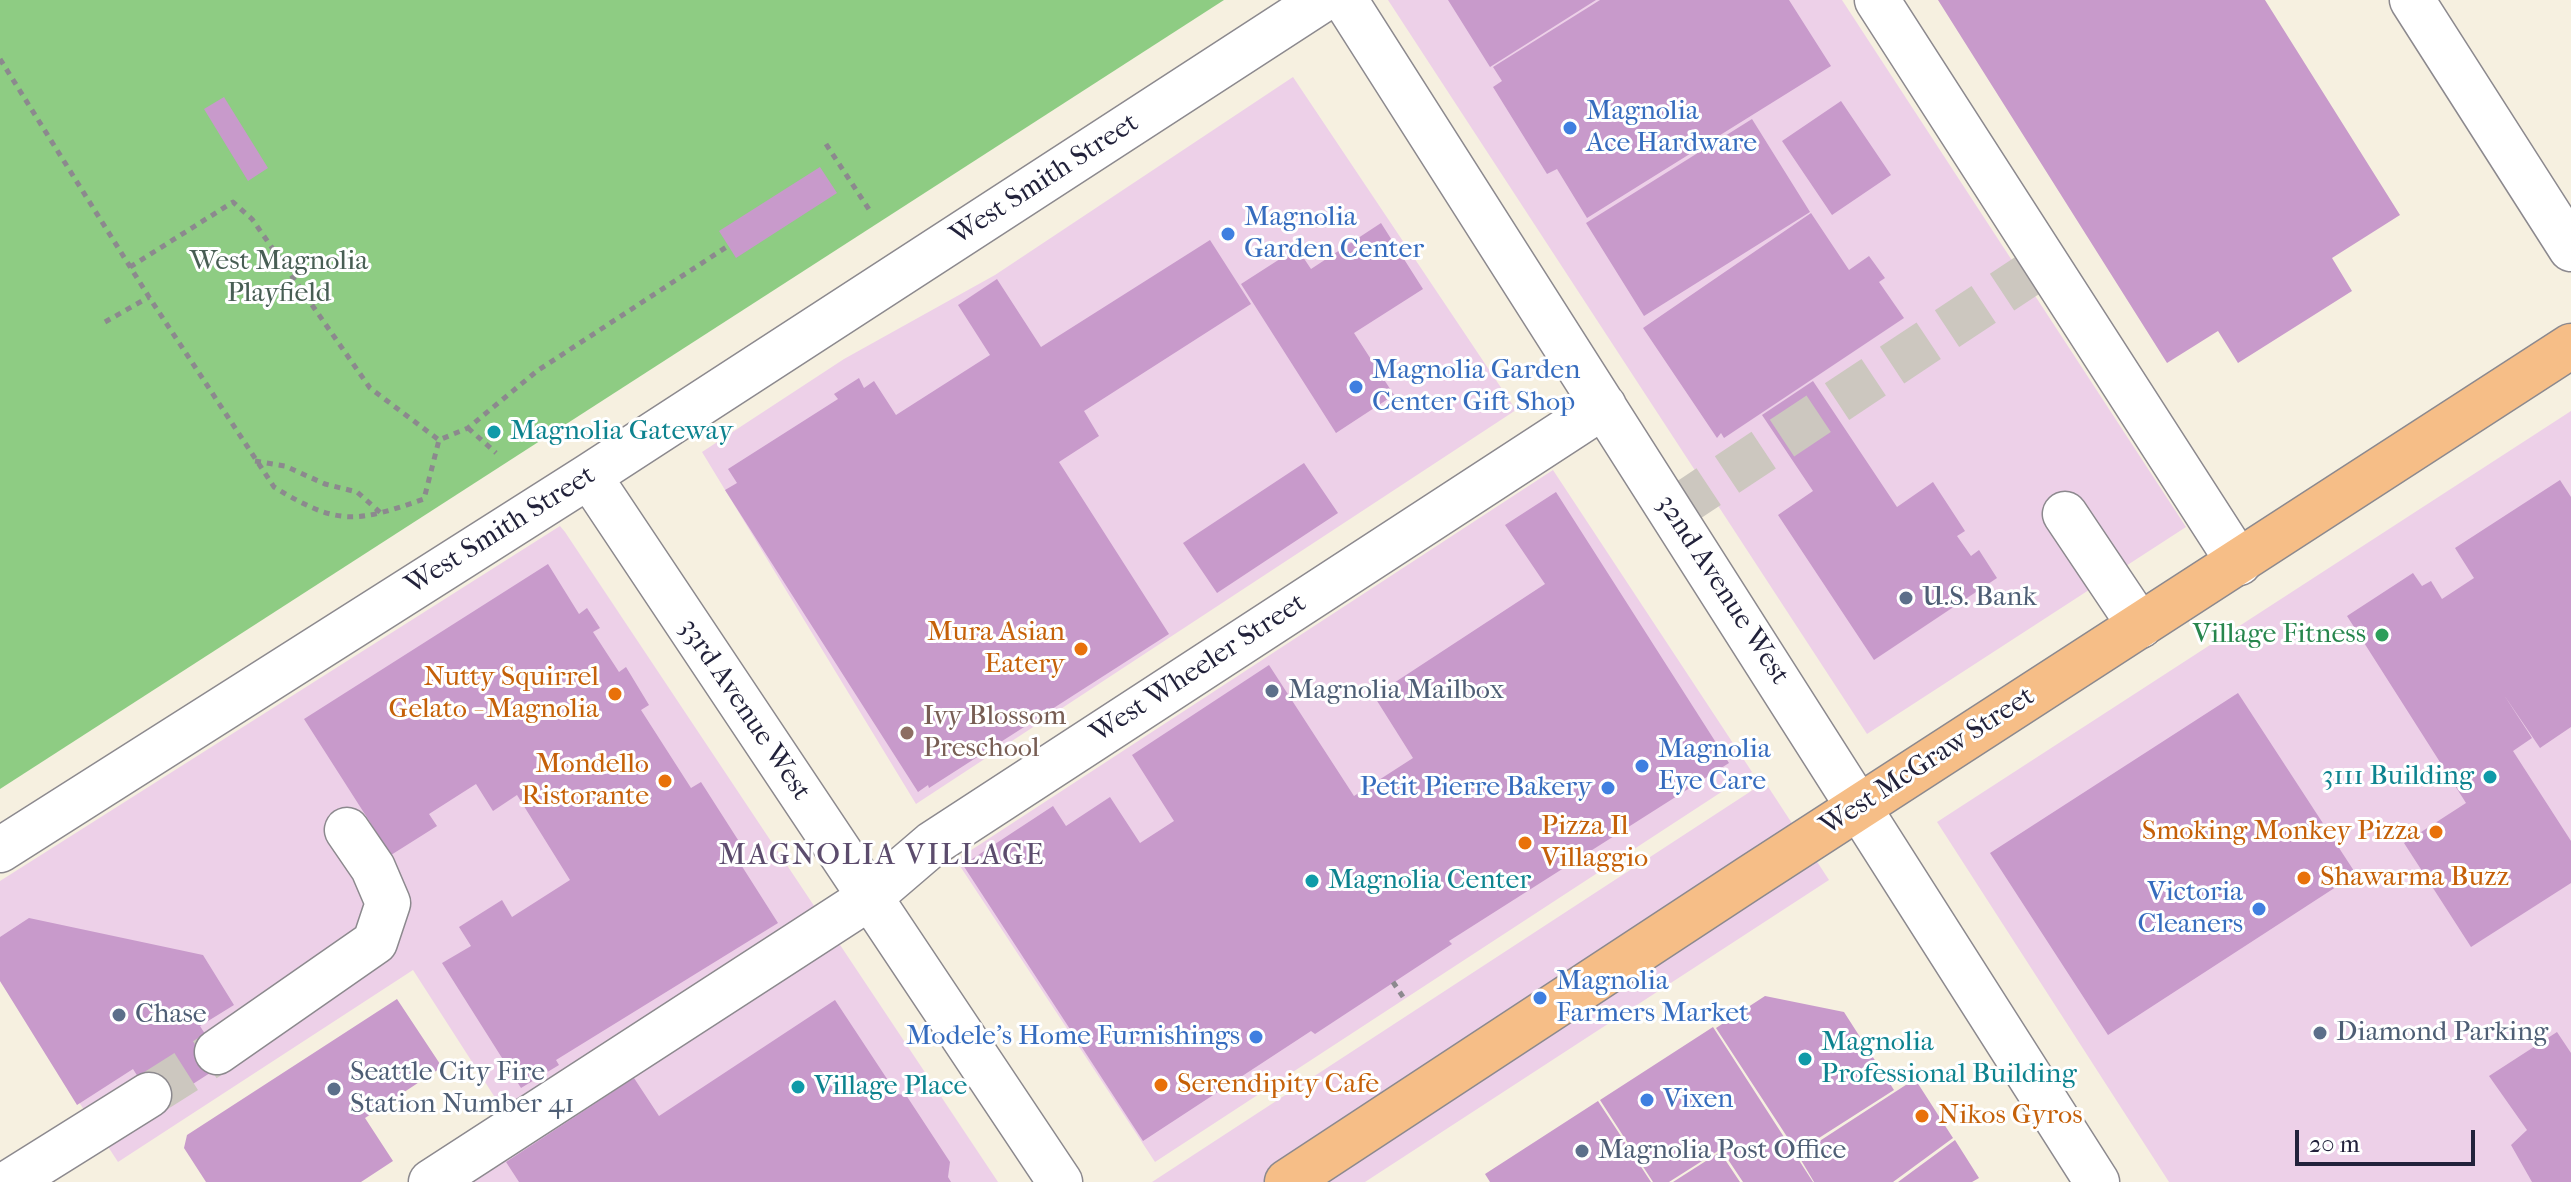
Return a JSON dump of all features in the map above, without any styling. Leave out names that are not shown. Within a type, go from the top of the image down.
[{"type":"main road","name":"West McGraw Street","points":[[1287,1182],[1860,806],[2571,346]]},
{"type":"street","name":"West Smith Street","points":[[0,850],[589,476],[1322,0]]},
{"type":"street","name":"32nd Avenue West","points":[[1345,0],[1860,806],[2092,1180]]},
{"type":"street","points":[[1877,0],[2239,563]]},
{"type":"street","points":[[2412,0],[2571,249]]},
{"type":"street","name":"West Wheeler Street","points":[[435,1179],[869,898],[932,844],[1604,406]]},
{"type":"street","name":"33rd Avenue West","points":[[589,476],[1060,1182]]},
{"type":"street","points":[[2065,514],[2140,626]]},
{"type":"street","points":[[217,1052],[375,942],[388,903],[373,868],[347,830]]},
{"type":"street","points":[[10,1182],[149,1095]]},
{"type":"path","points":[[0,59],[149,297],[274,487],[306,506],[340,518],[382,514],[424,499],[439,440]]},
{"type":"path","points":[[826,144],[870,211]]},
{"type":"path","points":[[130,267],[233,202],[252,219],[370,388],[439,440]]},
{"type":"path","points":[[439,440],[468,428],[537,371],[728,246]]},
{"type":"path","points":[[105,322],[149,297]]},
{"type":"path","points":[[468,428],[496,453]]},
{"type":"path","points":[[254,460],[285,466],[325,484],[357,492],[382,514]]},
{"type":"path","points":[[1393,982],[1405,1000]]},
{"type":"shaded area","points":[[1388,0],[1842,0],[2186,527],[1867,734]]},
{"type":"shaded area","points":[[1293,77],[1516,410],[916,804],[702,452],[844,359],[995,275]]},
{"type":"shaded area","points":[[2571,411],[2571,1182],[2169,1182],[1937,822]]},
{"type":"shaded area","points":[[1553,470],[1752,772],[1155,1162],[956,860]]},
{"type":"shaded area","points":[[560,526],[998,1182],[426,1182],[512,1124],[413,970],[118,1162],[0,981],[0,881]]},
{"type":"shaded area","name":"Magnolia Farmers Market","points":[[1765,782],[1829,880],[1365,1182],[1152,1182]]},
{"type":"green space","name":"West Magnolia Playfield","points":[[0,0],[1224,0],[0,789]]},
{"type":"building","points":[[1448,0],[1596,0],[1490,67]]},
{"type":"building","points":[[1600,0],[1789,0],[1831,66],[1587,218],[1557,169],[1547,174],[1493,87],[1502,81],[1493,67]]},
{"type":"building","points":[[1938,0],[2265,0],[2400,215],[2332,258],[2352,291],[2238,363],[2218,331],[2167,363]]},
{"type":"building","points":[[224,97],[268,168],[248,181],[204,109]]},
{"type":"building","points":[[1841,101],[1891,175],[1832,215],[1782,141]]},
{"type":"building","points":[[1752,119],[1810,212],[1644,316],[1586,223]]},
{"type":"building","points":[[820,167],[837,193],[736,258],[719,231]]},
{"type":"building","points":[[1811,213],[1849,270],[1869,256],[1885,278],[1879,282],[1904,318],[1724,438],[1721,433],[1717,438],[1643,328]]},
{"type":"building","points":[[1381,223],[1423,289],[1354,333],[1394,395],[1336,433],[1241,284],[1297,248],[1311,269]]},
{"type":"building","points":[[1210,240],[1251,304],[1084,411],[1099,436],[1059,462],[1169,634],[929,788],[928,785],[918,792],[725,490],[737,483],[728,469],[838,399],[834,394],[859,378],[864,388],[874,381],[896,415],[990,355],[958,305],[997,279],[1041,347]]},
{"type":"building","points":[[1813,381],[1897,507],[1933,482],[1965,531],[1957,536],[1971,556],[1979,550],[1997,578],[1874,660],[1778,515],[1813,491],[1762,415]]},
{"type":"building","points":[[1304,463],[1338,513],[1217,593],[1183,543]]},
{"type":"building","name":"3111 Building","points":[[2560,480],[2571,497],[2571,727],[2540,748],[2504,695],[2532,738],[2513,751],[2571,841],[2571,883],[2471,947],[2404,843],[2466,803],[2347,616],[2413,573],[2422,586],[2431,581],[2442,599],[2474,578],[2455,548]]},
{"type":"building","points":[[1556,492],[1729,763],[1449,941],[1452,944],[1315,1034],[1311,1031],[1143,1141],[963,865],[1053,806],[1066,826],[1110,797],[1140,843],[1174,821],[1132,755],[1269,665],[1354,796],[1413,758],[1374,696],[1545,584],[1505,525]]},
{"type":"building","points":[[548,564],[579,614],[587,608],[600,628],[593,632],[619,672],[626,667],[649,705],[641,710],[691,788],[701,782],[740,843],[731,849],[778,923],[556,1060],[559,1065],[521,1088],[442,963],[471,946],[459,927],[502,900],[512,917],[570,880],[517,795],[493,811],[476,784],[429,814],[437,826],[391,855],[304,719]]},
{"type":"building","points":[[2238,693],[2356,874],[2108,1035],[1990,853]]},
{"type":"building","name":"Chase","points":[[29,918],[203,955],[234,1005],[200,1026],[224,1064],[157,1107],[133,1069],[77,1105],[0,981],[0,937]]},
{"type":"building","name":"Magnolia Professional Building","points":[[1765,996],[1844,1012],[1894,1090],[1797,1152],[1716,1028]]},
{"type":"building","name":"Seattle City Fire Station Number 41","points":[[397,999],[442,1067],[365,1118],[393,1161],[361,1182],[206,1182],[184,1148],[187,1135]]},
{"type":"building","name":"Village Place","points":[[835,1000],[897,1094],[906,1095],[950,1162],[948,1177],[951,1182],[519,1182],[506,1162],[634,1078],[659,1116]]},
{"type":"building","points":[[1713,1027],[1813,1182],[1743,1182],[1721,1149],[1669,1182],[1653,1182],[1600,1100]]},
{"type":"building","points":[[2557,1032],[2571,1053],[2571,1182],[2532,1182],[2511,1145],[2527,1130],[2489,1076]]},
{"type":"building","points":[[1915,1079],[1953,1138],[1893,1182],[1814,1182],[1798,1155]]},
{"type":"building","points":[[1598,1101],[1651,1182],[1490,1182],[1485,1174]]},
{"type":"building","points":[[1955,1140],[1979,1178],[1972,1182],[1898,1182]]},
{"type":"building","points":[[1720,1152],[1740,1182],[1673,1182]]},
{"type":"tunnel","points":[[1672,511],[2046,263]]},
{"type":"tunnel","points":[[149,1095],[217,1052]]},
{"type":"place","name":"Magnolia Ace Hardware","points":[[1570,128]]},
{"type":"place","name":"Magnolia Garden Center","points":[[1228,234]]},
{"type":"place","name":"Magnolia Garden Center Gift Shop","points":[[1356,387]]},
{"type":"place","name":"Magnolia Gateway","points":[[494,432]]},
{"type":"place","name":"U.S. Bank","points":[[1906,598]]},
{"type":"place","name":"Village Fitness","points":[[2382,635]]},
{"type":"place","name":"Mura Asian Eatery","points":[[1081,649]]},
{"type":"place","name":"Magnolia Mailbox","points":[[1272,691]]},
{"type":"place","name":"Nutty Squirrel Gelato - Magnolia","points":[[615,694]]},
{"type":"place","name":"Ivy Blossom Preschool","points":[[907,733]]},
{"type":"place","name":"Magnolia Eye Care","points":[[1642,766]]},
{"type":"place","name":"3111 Building","points":[[2490,777]]},
{"type":"place","name":"Mondello Ristorante","points":[[665,781]]},
{"type":"place","name":"Petit Pierre Bakery","points":[[1608,788]]},
{"type":"place","name":"Smoking Monkey Pizza","points":[[2436,832]]},
{"type":"place","name":"Pizza Il Villaggio","points":[[1525,843]]},
{"type":"place","name":"Shawarma Buzz","points":[[2304,878]]},
{"type":"place","name":"Magnolia Center","points":[[1312,881]]},
{"type":"place","name":"Victoria Cleaners","points":[[2259,909]]},
{"type":"place","name":"Magnolia Farmers Market","points":[[1540,998]]},
{"type":"place","name":"Chase","points":[[119,1015]]},
{"type":"place","name":"Diamond Parking","points":[[2320,1033]]},
{"type":"place","name":"Modele's Home Furnishings","points":[[1256,1037]]},
{"type":"place","name":"Magnolia Professional Building","points":[[1805,1059]]},
{"type":"place","name":"Serendipity Cafe","points":[[1161,1085]]},
{"type":"place","name":"Village Place","points":[[798,1087]]},
{"type":"place","name":"Seattle City Fire Station Number 41","points":[[334,1089]]},
{"type":"place","name":"Vixen","points":[[1647,1100]]},
{"type":"place","name":"Nikos Gyros","points":[[1922,1116]]},
{"type":"place","name":"Magnolia Post Office","points":[[1582,1151]]},
{"type":"district","name":"MAGNOLIA VILLAGE","points":[[882,857]]}]
